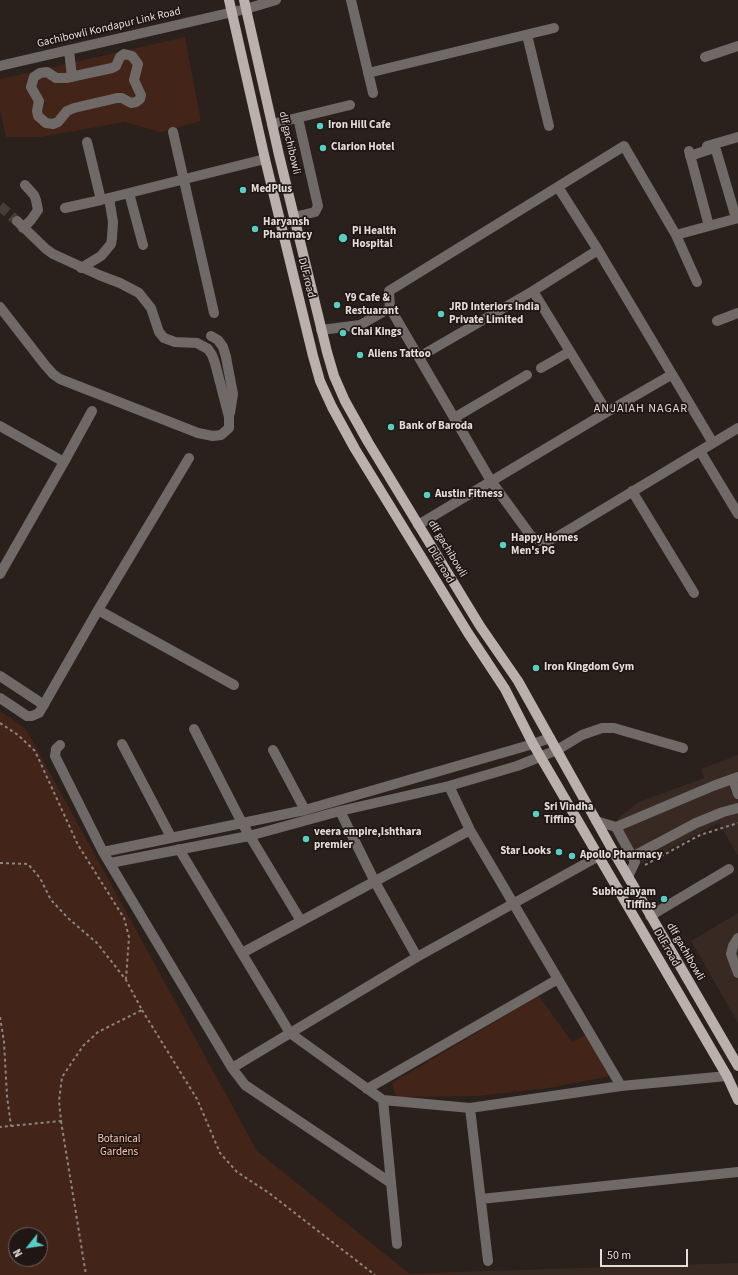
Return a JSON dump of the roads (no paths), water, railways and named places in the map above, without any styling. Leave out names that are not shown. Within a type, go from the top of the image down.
[{"type":"main road","name":"DLF road","points":[[229,0],[265,159],[313,356],[320,381],[332,407],[355,449],[468,633],[506,689],[533,744],[727,1076],[738,1100]]},
{"type":"main road","name":"dlf gachibowli","points":[[245,4],[321,330],[334,376],[345,401],[368,442],[480,626],[518,681],[596,821],[629,875],[650,916],[738,1066]]},
{"type":"street","name":"Gachibowli Kondapur Link Road","points":[[0,66],[232,12],[245,4],[273,0]]},
{"type":"street","points":[[351,0],[373,93]]},
{"type":"street","points":[[368,73],[554,28]]},
{"type":"street","points":[[527,35],[549,126]]},
{"type":"street","points":[[705,57],[738,46]]},
{"type":"street","points":[[69,50],[72,77]]},
{"type":"street","points":[[127,54],[132,56],[138,64],[134,82],[140,91],[141,96],[140,99],[133,103],[122,98],[117,98],[74,108],[66,111],[58,122],[53,124],[42,121],[37,114],[39,101],[31,88],[34,77],[43,72],[47,72],[58,78],[72,77],[113,68],[116,66],[121,55],[127,54]]},
{"type":"street","points":[[272,124],[350,105]]},
{"type":"street","points":[[294,217],[315,212],[318,209],[298,118]]},
{"type":"street","points":[[173,132],[214,312]]},
{"type":"street","points":[[688,153],[738,138]]},
{"type":"street","points":[[81,268],[101,256],[111,244],[113,232],[113,222],[87,142]]},
{"type":"street","points":[[697,282],[676,235],[624,146],[389,292],[390,308],[491,481],[531,536],[543,542],[557,537],[738,428]]},
{"type":"street","points":[[676,235],[737,218],[716,150],[714,148],[688,153]]},
{"type":"street","points":[[688,153],[709,226]]},
{"type":"street","points":[[65,208],[265,159]]},
{"type":"street","points":[[25,185],[34,195],[38,205],[38,210],[31,220],[20,225],[46,249],[81,268],[98,276],[120,283],[139,293],[151,308],[159,332],[164,338],[175,342],[197,343],[208,349],[215,362],[229,417]]},
{"type":"street","points":[[558,187],[598,250],[671,375],[713,443]]},
{"type":"street","points":[[129,193],[143,245]]},
{"type":"street","points":[[419,357],[533,291],[598,250]]},
{"type":"street","points":[[533,291],[607,412]]},
{"type":"street","points":[[0,307],[45,365],[60,379],[206,435],[213,436],[225,432],[229,428],[229,417],[233,394],[231,378],[223,347],[218,340],[211,336]]},
{"type":"street","points":[[321,330],[360,325],[390,308]]},
{"type":"street","points":[[717,321],[738,314]]},
{"type":"street","points":[[541,368],[569,352]]},
{"type":"street","points":[[454,418],[527,375]]},
{"type":"street","points":[[418,525],[671,375]]},
{"type":"street","points":[[0,574],[92,411]]},
{"type":"street","points":[[0,426],[64,462]]},
{"type":"street","points":[[700,450],[738,514]]},
{"type":"street","points":[[0,698],[27,716],[32,716],[39,713],[98,610],[189,458]]},
{"type":"street","points":[[632,491],[694,593]]},
{"type":"street","points":[[98,610],[234,686]]},
{"type":"street","points":[[0,676],[44,705]]},
{"type":"street","points":[[110,863],[249,836],[340,811],[449,786],[517,766],[541,757],[557,750],[582,735],[602,728],[614,728],[684,748]]},
{"type":"street","points":[[194,729],[249,836],[301,921]]},
{"type":"street","points":[[103,852],[305,810],[550,738]]},
{"type":"street","points":[[122,744],[171,837]]},
{"type":"street","points":[[60,745],[56,749],[55,756],[103,852],[232,1068],[245,1085],[391,1183]]},
{"type":"street","points":[[272,750],[305,810]]},
{"type":"street","points":[[596,821],[616,827],[713,786],[736,778],[738,794]]},
{"type":"street","points":[[449,786],[470,830],[621,1086]]},
{"type":"street","points":[[632,857],[696,823],[714,815],[738,808]]},
{"type":"street","points":[[340,811],[375,882],[417,957]]},
{"type":"street","points":[[616,827],[632,857],[629,875]]},
{"type":"street","points":[[242,953],[470,830]]},
{"type":"street","points":[[179,850],[290,1033],[383,1100],[470,1108],[621,1086],[727,1076]]},
{"type":"street","points":[[232,1068],[417,957],[599,856]]},
{"type":"street","points":[[650,916],[729,869]]},
{"type":"street","points":[[738,938],[733,946],[732,954],[738,973]]},
{"type":"street","points":[[367,1089],[558,979]]},
{"type":"street","points":[[383,1100],[397,1244]]},
{"type":"street","points":[[470,1108],[488,1261]]},
{"type":"street","points":[[481,1199],[738,1172]]},
{"type":"tunnel","points":[[0,206],[17,221]]},
{"type":"place","name":"Iron Hill Cafe","points":[[320,126]]},
{"type":"place","name":"Clarion Hotel","points":[[323,148]]},
{"type":"place","name":"MedPlus","points":[[243,190]]},
{"type":"place","name":"Haryansh Pharmacy","points":[[255,229]]},
{"type":"place","name":"Pi Health Hospital","points":[[343,238]]},
{"type":"place","name":"Y9 Cafe & Restuarant","points":[[337,305]]},
{"type":"place","name":"JRD Interiors India Private Limited","points":[[441,314]]},
{"type":"place","name":"Chai Kings","points":[[343,333]]},
{"type":"place","name":"Aliens Tattoo","points":[[360,355]]},
{"type":"place","name":"Bank of Baroda","points":[[391,427]]},
{"type":"place","name":"Austin Fitness","points":[[427,495]]},
{"type":"place","name":"Happy Homes Men's PG","points":[[503,545]]},
{"type":"place","name":"Iron Kingdom Gym","points":[[536,668]]},
{"type":"place","name":"Sri Vindha Tiffins","points":[[536,814]]},
{"type":"place","name":"veera empire,Ishthara premier","points":[[306,839]]},
{"type":"place","name":"Star Looks","points":[[559,852]]},
{"type":"place","name":"Apollo Pharmacy","points":[[572,856]]},
{"type":"place","name":"Subhodayam Tiffins","points":[[664,899]]},
{"type":"district","name":"ANJAIAH NAGAR","points":[[641,409]]},
{"type":"park label","name":"Botanical Gardens","points":[[119,1146]]}]
